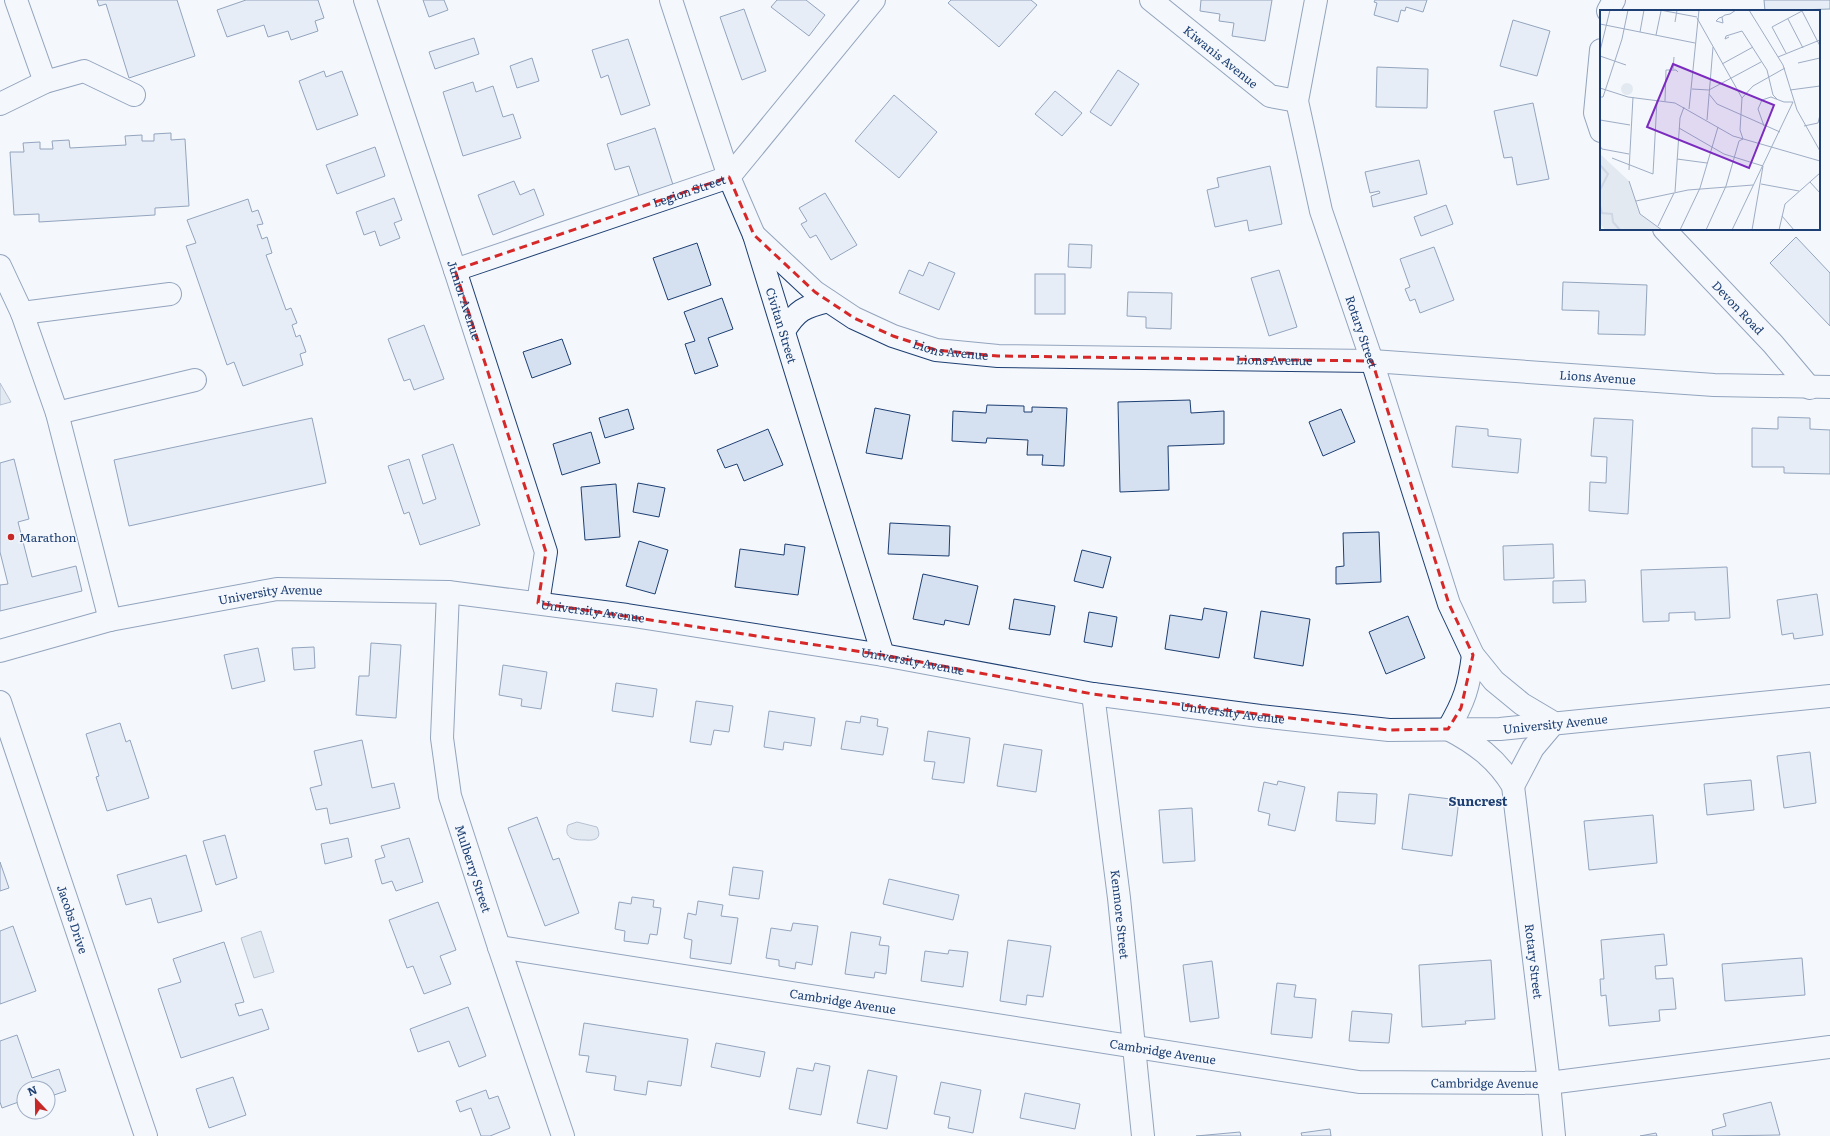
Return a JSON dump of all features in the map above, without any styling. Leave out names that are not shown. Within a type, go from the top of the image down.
[{"type":"street","points":[[16,0],[45,82]]},
{"type":"street","name":"Junior Avenue","points":[[365,0],[455,270],[546,552],[538,603]]},
{"type":"street","name":"Civitan Street","points":[[671,0],[729,177],[754,235],[883,655]]},
{"type":"street","name":"Legion Street","points":[[455,270],[729,177],[874,0]]},
{"type":"street","name":"Kiwanis Avenue","points":[[1151,0],[1270,96],[1297,101]]},
{"type":"street","name":"Rotary Street","points":[[1316,0],[1297,101],[1321,211],[1372,361],[1449,604],[1473,656],[1494,681],[1522,704],[1554,723]]},
{"type":"street","points":[[1609,10],[1614,0]]},
{"type":"street","points":[[1600,60],[1595,112],[1600,128]]},
{"type":"street","points":[[0,104],[45,82],[84,72],[134,95]]},
{"type":"street","name":"Devon Road","points":[[1665,230],[1773,344],[1820,388]]},
{"type":"street","name":"Lions Avenue","points":[[754,235],[815,292],[854,318],[893,336],[936,350],[998,356],[1372,361],[1714,385],[1820,388]]},
{"type":"street","points":[[0,266],[22,313],[57,413],[110,620]]},
{"type":"street","points":[[22,313],[170,294]]},
{"type":"street","points":[[784,331],[793,316],[806,306],[828,301]]},
{"type":"street","points":[[57,413],[195,380]]},
{"type":"street","name":"University Avenue","points":[[0,651],[110,620],[277,589],[448,592],[627,615],[883,655],[1093,694],[1260,716],[1389,730],[1500,729],[1830,696]]},
{"type":"street","name":"Mulberry Street","points":[[448,592],[442,738],[450,796],[563,1136]]},
{"type":"street","points":[[1448,730],[1461,708],[1470,680],[1473,656]]},
{"type":"street","name":"Kenmore Street","points":[[1093,694],[1119,898],[1143,1136]]},
{"type":"street","name":"Jacobs Drive","points":[[0,702],[146,1136]]},
{"type":"street","points":[[1513,786],[1533,748],[1554,723]]},
{"type":"street","name":"Rotary Street","points":[[1448,730],[1468,740],[1484,752],[1505,773],[1513,786],[1549,1082],[1554,1136]]},
{"type":"street","name":"Cambridge Avenue","points":[[499,947],[1359,1082],[1549,1082],[1830,1047]]},
{"type":"highlighted area","points":[[729,177],[754,235],[815,292],[854,318],[893,336],[936,350],[998,356],[1372,361],[1449,604],[1473,655],[1461,708],[1448,729],[1389,730],[1093,694],[883,655],[538,603],[546,552],[455,270]]},
{"type":"shaded area","points":[[0,383],[11,402],[0,405]]},
{"type":"shaded area","points":[[577,822],[597,827],[599,834],[597,838],[592,840],[581,840],[571,838],[567,833],[568,825]]},
{"type":"shaded area","points":[[261,931],[274,972],[254,978],[241,938]]},
{"type":"building","points":[[97,0],[177,0],[195,56],[129,78],[106,4],[99,6]]},
{"type":"building","points":[[246,0],[318,0],[324,18],[315,21],[318,31],[291,40],[288,31],[268,37],[264,25],[227,37],[217,10]]},
{"type":"building","points":[[423,0],[444,0],[448,10],[429,17]]},
{"type":"building","points":[[777,0],[806,0],[825,15],[809,36],[771,7]]},
{"type":"building","points":[[951,0],[1031,0],[1037,5],[999,47],[948,3]]},
{"type":"building","points":[[1201,0],[1272,0],[1265,41],[1232,36],[1234,23],[1219,21],[1220,14],[1200,11]]},
{"type":"building","points":[[1375,0],[1427,0],[1423,12],[1406,7],[1405,11],[1401,10],[1398,22],[1374,15],[1377,3],[1374,2]]},
{"type":"building","points":[[1764,0],[1830,0],[1830,9],[1765,10]]},
{"type":"building","points":[[744,9],[766,71],[742,80],[720,17]]},
{"type":"building","points":[[1513,20],[1550,31],[1537,76],[1500,66]]},
{"type":"building","points":[[474,38],[479,54],[435,69],[429,52]]},
{"type":"building","points":[[628,39],[650,105],[621,115],[608,75],[601,78],[592,50]]},
{"type":"building","points":[[532,58],[539,81],[517,88],[510,66]]},
{"type":"building","points":[[1377,67],[1428,69],[1427,108],[1376,107]]},
{"type":"building","points":[[1118,70],[1139,84],[1111,126],[1090,112]]},
{"type":"building","points":[[324,71],[326,77],[342,71],[358,115],[317,130],[299,81]]},
{"type":"building","points":[[473,82],[476,92],[493,86],[503,117],[513,114],[521,138],[463,156],[443,92]]},
{"type":"building","points":[[1055,91],[1082,113],[1062,136],[1035,114]]},
{"type":"building","points":[[894,95],[937,132],[899,178],[855,141]]},
{"type":"building","points":[[1533,103],[1549,179],[1517,185],[1512,157],[1504,158],[1494,111]]},
{"type":"building","points":[[655,128],[674,188],[640,199],[629,166],[615,170],[607,144]]},
{"type":"building","points":[[171,133],[171,140],[185,139],[189,206],[155,208],[155,215],[39,222],[39,214],[14,215],[10,152],[24,152],[23,143],[40,142],[40,149],[53,149],[52,141],[69,140],[70,148],[126,145],[125,136],[142,135],[142,141],[154,141],[154,134]]},
{"type":"building","points":[[375,147],[385,176],[337,194],[326,165]]},
{"type":"building","points":[[1419,160],[1427,194],[1373,207],[1371,196],[1380,193],[1379,191],[1370,193],[1365,172]]},
{"type":"building","points":[[1270,166],[1282,224],[1249,231],[1247,220],[1215,227],[1207,190],[1219,187],[1217,178]]},
{"type":"building","points":[[514,181],[520,195],[534,189],[544,215],[493,235],[478,195]]},
{"type":"building","points":[[825,193],[857,245],[831,260],[816,235],[810,238],[801,224],[807,221],[799,208]]},
{"type":"building","points":[[394,198],[402,220],[394,223],[400,238],[380,246],[375,231],[364,235],[356,212]]},
{"type":"building","points":[[248,199],[252,212],[258,210],[263,224],[257,225],[262,239],[267,237],[272,253],[266,255],[286,310],[291,308],[297,323],[292,325],[296,337],[300,335],[306,352],[300,354],[303,365],[243,386],[234,362],[227,365],[186,246],[196,243],[187,220]]},
{"type":"building","points":[[1446,205],[1453,224],[1421,236],[1414,217]]},
{"type":"building","points":[[1796,237],[1830,273],[1830,326],[1770,263]]},
{"type":"building","points":[[697,243],[711,285],[668,300],[653,258]]},
{"type":"building","points":[[1069,244],[1092,245],[1091,268],[1068,267]]},
{"type":"building","points":[[1434,247],[1454,300],[1420,313],[1415,299],[1410,301],[1405,289],[1410,287],[1400,259]]},
{"type":"building","points":[[929,262],[955,273],[939,310],[899,293],[909,270],[923,276]]},
{"type":"building","points":[[1279,270],[1297,327],[1269,336],[1251,278]]},
{"type":"building","points":[[1035,274],[1065,274],[1065,314],[1035,314]]},
{"type":"building","points":[[1563,282],[1647,285],[1645,335],[1598,334],[1599,311],[1562,310]]},
{"type":"building","points":[[1128,292],[1172,293],[1171,329],[1146,328],[1146,317],[1127,316]]},
{"type":"building","points":[[722,298],[733,329],[708,338],[718,366],[695,374],[685,344],[695,341],[684,312]]},
{"type":"building","points":[[424,325],[444,379],[414,390],[410,379],[404,381],[388,339]]},
{"type":"building","points":[[562,339],[571,364],[532,378],[523,352]]},
{"type":"building","points":[[1190,400],[1191,413],[1224,411],[1224,444],[1168,446],[1169,490],[1120,492],[1118,402]]},
{"type":"building","points":[[987,405],[1024,406],[1024,412],[1032,412],[1032,407],[1067,408],[1064,466],[1042,465],[1043,455],[1027,455],[1028,440],[987,438],[986,443],[952,441],[953,411],[986,413]]},
{"type":"building","points":[[875,408],[910,415],[902,459],[866,453]]},
{"type":"building","points":[[628,409],[634,429],[605,438],[599,418]]},
{"type":"building","points":[[1341,409],[1355,442],[1323,456],[1309,422]]},
{"type":"building","points":[[1778,417],[1810,418],[1810,429],[1830,430],[1830,474],[1784,473],[1784,467],[1752,467],[1752,428],[1778,429]]},
{"type":"building","points":[[312,418],[326,483],[129,526],[114,460]]},
{"type":"building","points":[[1594,418],[1633,420],[1628,514],[1589,511],[1590,482],[1606,483],[1607,457],[1591,456]]},
{"type":"building","points":[[1456,426],[1488,429],[1488,436],[1521,439],[1518,473],[1452,467]]},
{"type":"building","points":[[768,429],[783,465],[744,481],[737,464],[725,468],[717,450]]},
{"type":"building","points":[[591,432],[600,463],[562,475],[553,444]]},
{"type":"building","points":[[453,444],[480,525],[420,545],[409,512],[404,514],[388,466],[409,459],[423,504],[436,499],[422,455]]},
{"type":"building","name":"Marathon","points":[[14,459],[29,519],[18,522],[32,577],[76,566],[82,591],[0,611],[0,585],[8,584],[0,552],[0,463]]},
{"type":"building","points":[[638,483],[665,488],[659,517],[633,512]]},
{"type":"building","points":[[616,484],[620,537],[585,540],[581,487]]},
{"type":"building","points":[[890,523],[950,526],[949,556],[888,554]]},
{"type":"building","points":[[1379,532],[1381,582],[1336,584],[1336,567],[1344,566],[1343,533]]},
{"type":"building","points":[[639,541],[668,550],[655,594],[626,586]]},
{"type":"building","points":[[785,544],[805,547],[798,595],[735,587],[740,549],[784,555]]},
{"type":"building","points":[[1553,544],[1554,578],[1504,580],[1503,546]]},
{"type":"building","points":[[1082,550],[1111,557],[1103,588],[1074,581]]},
{"type":"building","points":[[1727,567],[1730,618],[1695,620],[1695,612],[1669,613],[1669,621],[1643,622],[1641,570]]},
{"type":"building","points":[[923,574],[978,586],[969,625],[945,620],[944,625],[913,619]]},
{"type":"building","points":[[1585,580],[1586,602],[1553,603],[1553,581]]},
{"type":"building","points":[[1817,594],[1823,635],[1794,639],[1793,633],[1782,635],[1777,600]]},
{"type":"building","points":[[1014,599],[1055,606],[1050,635],[1009,629]]},
{"type":"building","points":[[1204,608],[1227,612],[1219,658],[1165,649],[1170,615],[1202,620]]},
{"type":"building","points":[[1261,611],[1310,619],[1303,666],[1254,658]]},
{"type":"building","points":[[1089,612],[1117,617],[1112,647],[1084,642]]},
{"type":"building","points":[[1408,616],[1425,658],[1386,674],[1369,632]]},
{"type":"building","points":[[371,643],[401,645],[396,718],[356,715],[359,676],[369,676]]},
{"type":"building","points":[[314,647],[315,668],[294,670],[292,648]]},
{"type":"building","points":[[258,648],[265,681],[232,689],[224,655]]},
{"type":"building","points":[[503,665],[547,672],[541,709],[521,706],[522,699],[499,695]]},
{"type":"building","points":[[616,683],[657,689],[653,717],[612,711]]},
{"type":"building","points":[[696,701],[733,706],[729,732],[714,730],[711,745],[690,742]]},
{"type":"building","points":[[769,711],[815,718],[811,746],[784,742],[783,750],[764,747]]},
{"type":"building","points":[[861,716],[878,719],[877,726],[888,728],[883,755],[841,749],[846,721],[860,723]]},
{"type":"building","points":[[120,723],[126,742],[130,740],[149,798],[107,811],[96,777],[99,776],[86,734]]},
{"type":"building","points":[[928,731],[970,738],[964,783],[932,779],[935,762],[924,761]]},
{"type":"building","points":[[362,740],[372,788],[394,783],[400,808],[330,824],[327,808],[316,810],[310,788],[322,785],[314,751]]},
{"type":"building","points":[[1004,744],[1042,750],[1036,792],[997,786]]},
{"type":"building","points":[[1810,752],[1816,803],[1784,808],[1777,756]]},
{"type":"building","points":[[1751,780],[1754,810],[1707,815],[1704,784]]},
{"type":"building","points":[[1278,781],[1305,787],[1295,831],[1268,825],[1270,814],[1258,811],[1264,782],[1277,785]]},
{"type":"building","points":[[1338,792],[1377,794],[1375,824],[1336,821]]},
{"type":"building","points":[[1409,794],[1459,800],[1452,856],[1402,849]]},
{"type":"building","points":[[1192,808],[1195,861],[1163,863],[1159,810]]},
{"type":"building","points":[[1653,815],[1657,863],[1589,870],[1584,821]]},
{"type":"building","points":[[537,817],[553,860],[559,858],[579,913],[545,926],[508,828]]},
{"type":"building","points":[[225,835],[237,878],[216,885],[203,841]]},
{"type":"building","points":[[348,838],[352,857],[325,864],[321,844]]},
{"type":"building","points":[[409,838],[423,882],[396,891],[392,881],[382,884],[375,860],[385,857],[381,846]]},
{"type":"building","points":[[186,855],[202,911],[158,923],[151,898],[126,905],[117,875]]},
{"type":"building","points":[[0,862],[9,888],[0,891]]},
{"type":"building","points":[[733,867],[763,871],[759,899],[729,895]]},
{"type":"building","points":[[889,879],[959,895],[953,920],[883,904]]},
{"type":"building","points":[[632,897],[654,900],[653,907],[661,908],[657,935],[650,934],[648,944],[624,941],[625,931],[615,929],[619,902],[631,904]]},
{"type":"building","points":[[698,901],[723,905],[721,916],[738,918],[731,964],[690,958],[692,940],[684,938],[688,913],[696,915]]},
{"type":"building","points":[[438,902],[456,950],[440,956],[451,984],[424,994],[413,966],[407,968],[389,920]]},
{"type":"building","points":[[793,923],[818,926],[812,965],[796,962],[795,969],[779,966],[779,960],[766,958],[771,928],[791,931]]},
{"type":"building","points":[[13,926],[36,991],[0,1004],[0,931]]},
{"type":"building","points":[[851,932],[881,937],[879,945],[889,946],[886,974],[875,972],[874,978],[845,974]]},
{"type":"building","points":[[1664,934],[1667,965],[1655,966],[1656,979],[1673,978],[1676,1009],[1659,1010],[1660,1021],[1609,1026],[1606,995],[1601,996],[1600,979],[1604,979],[1601,940]]},
{"type":"building","points":[[1008,940],[1051,946],[1043,997],[1027,995],[1026,1005],[1000,1001]]},
{"type":"building","points":[[224,942],[244,1002],[235,1004],[239,1016],[262,1009],[269,1029],[181,1058],[158,989],[181,982],[173,959]]},
{"type":"building","points":[[949,950],[968,952],[963,987],[921,981],[925,951],[948,954]]},
{"type":"building","points":[[1802,958],[1805,995],[1725,1001],[1722,964]]},
{"type":"building","points":[[1491,960],[1495,1019],[1465,1021],[1466,1024],[1422,1027],[1419,965]]},
{"type":"building","points":[[1212,961],[1219,1018],[1190,1022],[1183,965]]},
{"type":"building","points":[[1277,983],[1296,985],[1294,997],[1316,999],[1312,1038],[1271,1034]]},
{"type":"building","points":[[468,1007],[486,1056],[459,1067],[449,1041],[418,1052],[410,1029]]},
{"type":"building","points":[[1352,1011],[1392,1014],[1389,1043],[1349,1041]]},
{"type":"building","points":[[584,1023],[688,1039],[681,1086],[648,1081],[646,1095],[614,1090],[616,1076],[586,1072],[589,1056],[579,1055]]},
{"type":"building","points":[[17,1035],[32,1078],[59,1069],[66,1091],[56,1094],[56,1080],[16,1080],[16,1103],[2,1108],[0,1102],[0,1041]]},
{"type":"building","points":[[716,1043],[765,1052],[760,1077],[711,1067]]},
{"type":"building","points":[[815,1063],[830,1066],[821,1115],[789,1109],[797,1068],[813,1071]]},
{"type":"building","points":[[868,1070],[897,1076],[887,1129],[857,1123]]},
{"type":"building","points":[[233,1077],[246,1115],[209,1128],[196,1089]]},
{"type":"building","points":[[941,1082],[981,1090],[973,1133],[948,1128],[950,1117],[934,1114]]},
{"type":"building","points":[[486,1090],[489,1099],[498,1096],[510,1128],[490,1136],[481,1136],[471,1108],[460,1112],[456,1101]]},
{"type":"building","points":[[1025,1093],[1080,1104],[1075,1129],[1020,1118]]},
{"type":"building","points":[[1771,1102],[1780,1135],[1713,1136],[1712,1130],[1726,1126],[1723,1114]]},
{"type":"building","points":[[1330,1129],[1331,1136],[1302,1136],[1301,1133]]},
{"type":"building","points":[[1240,1132],[1241,1136],[1196,1136]]},
{"type":"building","points":[[1656,1133],[1657,1136],[1640,1136]]},
{"type":"place","name":"Marathon","points":[[11,537]]},
{"type":"district","name":"Suncrest","points":[[1478,800]]}]
